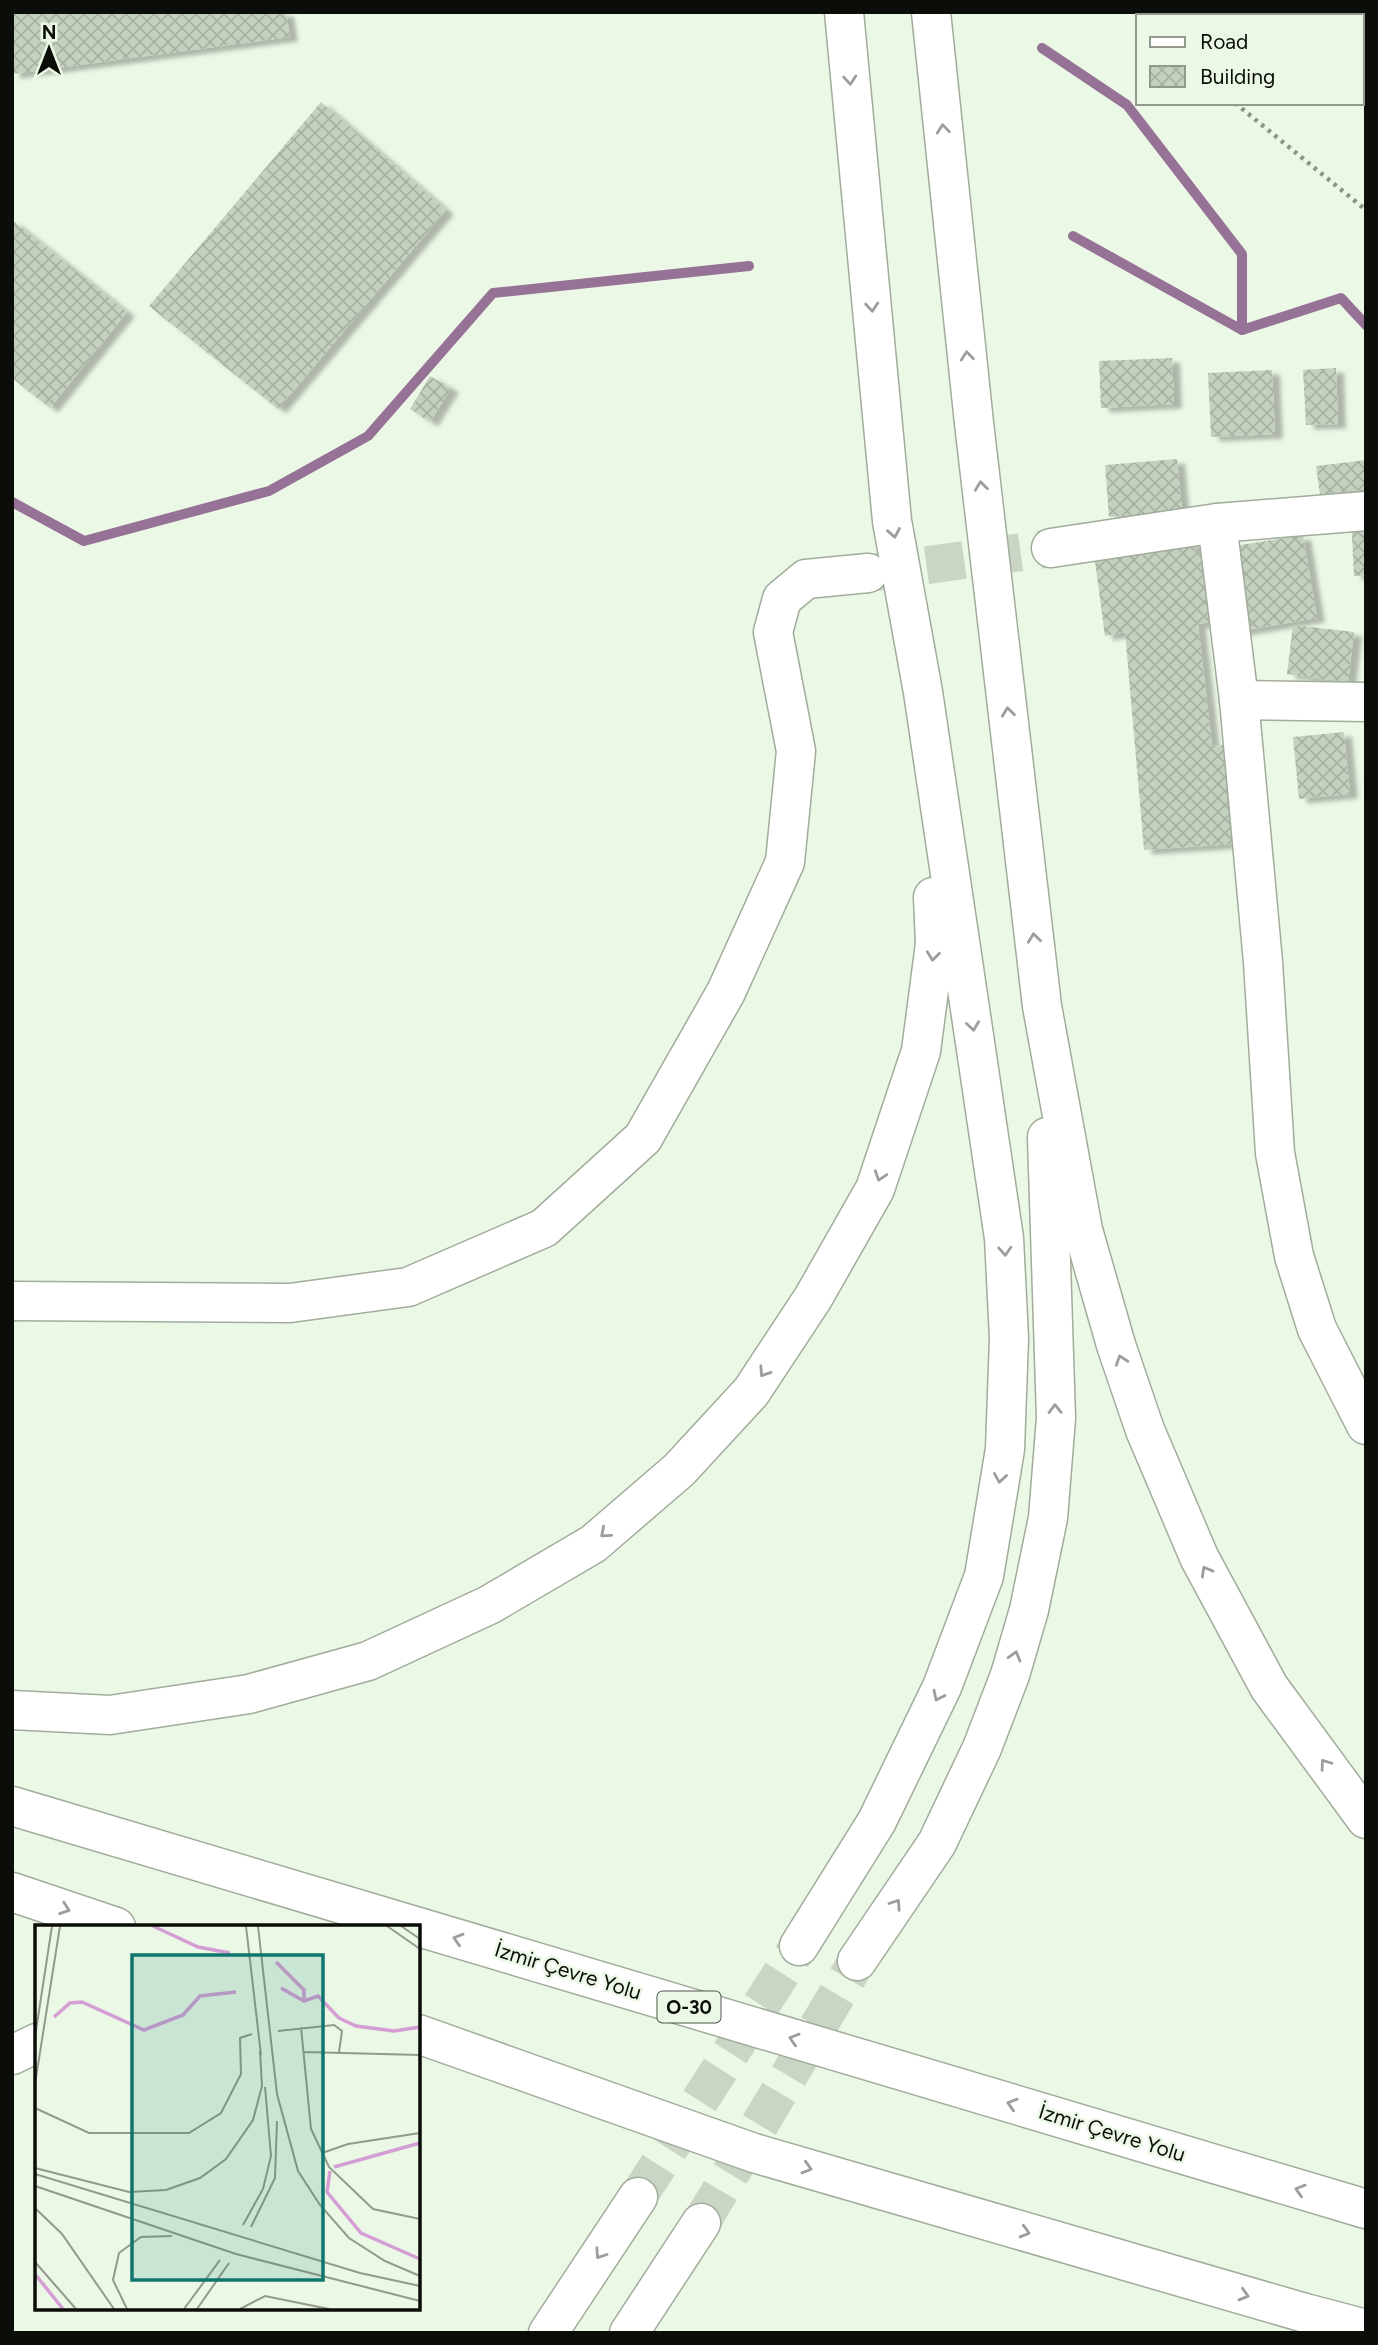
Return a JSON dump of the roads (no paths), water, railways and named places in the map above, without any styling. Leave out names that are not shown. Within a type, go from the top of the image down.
[{"type":"main road","points":[[799,1946],[877,1821],[942,1687],[984,1576],[1005,1449],[1009,1339],[1004,1238],[923,692],[892,522],[844,12]]},
{"type":"main road","points":[[931,12],[974,424],[1042,1006],[1083,1230],[1116,1345],[1145,1430],[1199,1557],[1269,1687],[1366,1819]]},
{"type":"main road","points":[[1051,548],[1217,523],[1366,511]]},
{"type":"main road","points":[[1217,523],[1239,700],[1263,962],[1275,1153],[1294,1256],[1317,1329],[1366,1425]]},
{"type":"main road","points":[[12,1301],[290,1303],[382,1291],[408,1287],[544,1228],[643,1138],[726,992],[785,862],[796,751],[773,632],[782,599],[807,579],[868,573]]},
{"type":"main road","points":[[12,1710],[110,1715],[248,1694],[368,1661],[489,1605],[593,1544],[679,1470],[751,1392],[813,1298],[875,1189],[921,1051],[935,944],[923,692]]},
{"type":"main road","points":[[1239,700],[1366,702]]},
{"type":"main road","points":[[858,1961],[937,1843],[982,1748],[1010,1675],[1025,1623],[1048,1518],[1056,1418],[1042,1006]]},
{"type":"main road","name":"İzmir Çevre Yolu","points":[[12,1805],[414,1925]]},
{"type":"main road","points":[[12,1892],[111,1925]]},
{"type":"main road","name":"İzmir Çevre Yolu","points":[[420,1927],[1366,2209]]},
{"type":"main road","points":[[420,2035],[754,2153]]},
{"type":"main road","points":[[12,2055],[35,2044]]},
{"type":"main road","points":[[420,2062],[754,2153],[1366,2329]]},
{"type":"main road","points":[[548,2333],[638,2197]]},
{"type":"main road","points":[[629,2333],[701,2223]]},
{"type":"waterway","points":[[1042,48],[1127,105],[1242,254],[1242,330]]},
{"type":"waterway","points":[[1073,236],[1242,330],[1341,298],[1366,325]]},
{"type":"waterway","points":[[12,502],[84,541],[269,491],[368,436],[493,293],[749,266]]},
{"type":"tunnel","points":[[870,573],[1051,548]]},
{"type":"tunnel","points":[[638,2197],[799,1946]]},
{"type":"tunnel","points":[[701,2223],[857,1961]]}]
